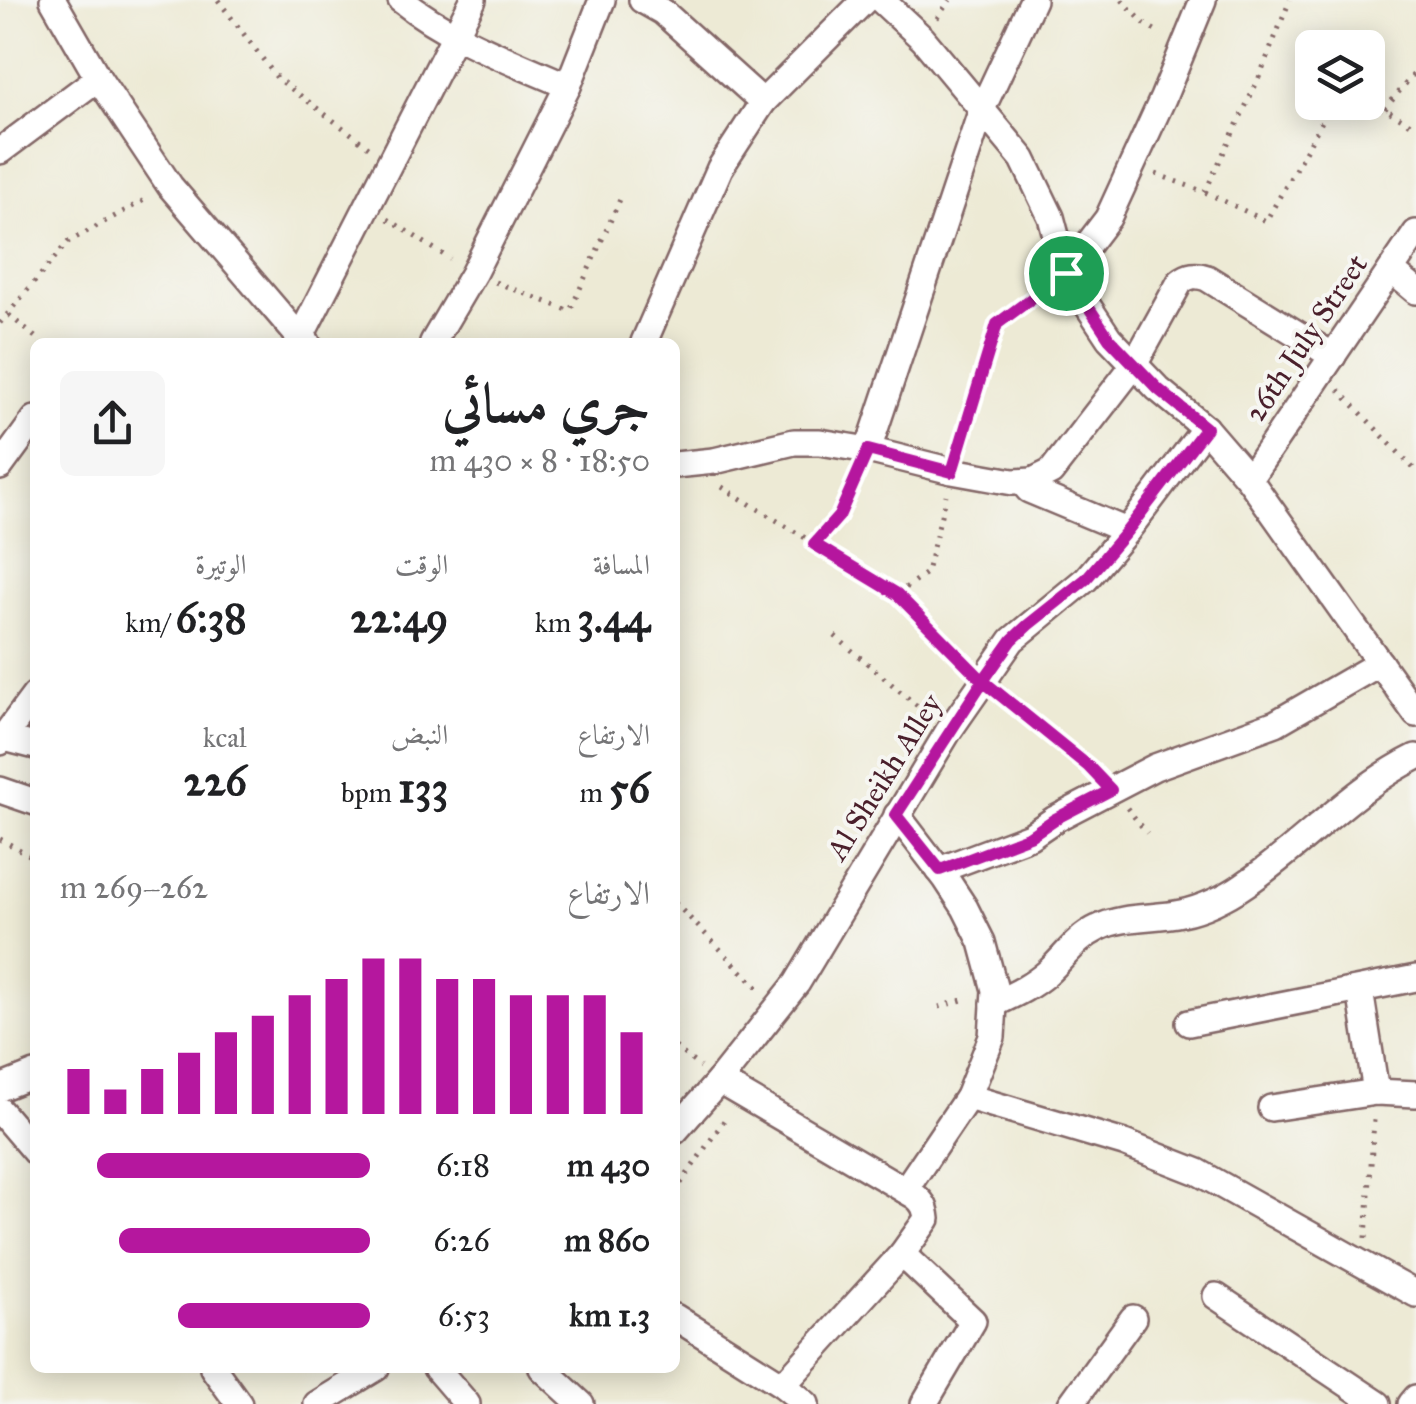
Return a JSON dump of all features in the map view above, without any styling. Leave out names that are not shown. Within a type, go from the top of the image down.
[{"type":"street","points":[[53,0],[98,78],[170,186],[302,338]]},
{"type":"street","points":[[401,0],[454,36],[568,86]]},
{"type":"street","points":[[305,338],[473,0]]},
{"type":"street","points":[[435,338],[568,86],[602,0]]},
{"type":"street","points":[[646,338],[720,168],[763,102],[865,0]]},
{"type":"street","points":[[881,0],[923,39],[1023,159],[1051,217],[1066,273],[1109,338],[1158,389],[1206,428],[1249,478],[1415,710]]},
{"type":"street","points":[[868,450],[982,109],[1033,0]]},
{"type":"street","points":[[1066,273],[1108,218],[1204,0]]},
{"type":"street","points":[[661,4],[763,102]]},
{"type":"street","points":[[0,151],[98,78]]},
{"type":"street","name":"26th July Street","points":[[1249,478],[1416,234]]},
{"type":"street","points":[[1391,270],[1416,291]]},
{"type":"street","points":[[680,464],[714,461],[794,442],[820,442],[952,472],[1023,483],[1042,478],[1134,365],[1180,282],[1192,275],[1207,278],[1327,364]]},
{"type":"street","points":[[0,467],[30,426]]},
{"type":"street","name":"Al Sheikh Alley","points":[[680,1127],[731,1088],[948,732],[1012,640],[1086,579],[1206,428]]},
{"type":"street","points":[[1023,483],[1029,490],[1127,531]]},
{"type":"street","points":[[940,870],[1030,836],[1055,819],[1180,756],[1276,723],[1380,663]]},
{"type":"street","points":[[30,701],[2,740],[30,745]]},
{"type":"street","points":[[994,1004],[1028,988],[1071,946],[1099,927],[1182,913],[1240,888],[1387,771],[1416,757]]},
{"type":"street","points":[[0,790],[30,800]]},
{"type":"street","points":[[896,815],[965,908],[982,942],[996,990],[992,1037],[968,1097],[905,1190]]},
{"type":"street","points":[[1189,1022],[1416,978]]},
{"type":"street","points":[[1360,990],[1376,1092]]},
{"type":"street","points":[[0,1088],[30,1076]]},
{"type":"street","points":[[731,1088],[905,1190],[922,1202],[928,1220],[902,1254],[783,1384]]},
{"type":"street","points":[[1271,1108],[1376,1092],[1416,1094]]},
{"type":"street","points":[[968,1097],[1124,1144],[1198,1172],[1416,1294]]},
{"type":"street","points":[[0,1111],[30,1145]]},
{"type":"street","points":[[902,1254],[972,1322],[924,1404]]},
{"type":"street","points":[[1216,1296],[1378,1404]]},
{"type":"street","points":[[1071,1404],[1133,1318]]},
{"type":"street","points":[[680,1320],[783,1384],[806,1404]]},
{"type":"street","points":[[217,1373],[239,1404]]},
{"type":"street","points":[[316,1404],[368,1373]]},
{"type":"street","points":[[440,1373],[467,1404]]},
{"type":"street","points":[[547,1373],[581,1404]]},
{"type":"street","points":[[1411,1404],[1416,1398]]},
{"type":"path","points":[[218,0],[277,78],[383,158]]},
{"type":"path","points":[[1122,0],[1146,24],[1184,49]]},
{"type":"path","points":[[1205,192],[1258,80],[1290,0]]},
{"type":"path","points":[[1416,71],[1385,109],[1416,127]]},
{"type":"path","points":[[1134,166],[1205,192],[1266,221],[1323,120]]},
{"type":"path","points":[[0,323],[68,242],[170,186]]},
{"type":"path","points":[[368,206],[472,274],[570,310],[622,195]]},
{"type":"path","points":[[897,594],[927,572],[952,472],[997,324],[1066,273]]},
{"type":"path","points":[[9,314],[36,338]]},
{"type":"path","points":[[1327,364],[1416,471]]},
{"type":"path","points":[[814,544],[839,516],[868,450]]},
{"type":"path","points":[[714,461],[715,483],[897,594],[983,681],[1088,766],[1111,790]]},
{"type":"path","points":[[835,636],[948,732]]},
{"type":"path","points":[[0,838],[30,855]]},
{"type":"path","points":[[680,907],[778,1007]]},
{"type":"path","points":[[680,1183],[731,1088]]},
{"type":"path","points":[[1364,1265],[1376,1092]]},
{"type":"route","points":[[1066,273],[997,324],[952,472],[868,450],[839,516],[814,544],[897,594],[983,681],[896,815],[940,870],[1030,836],[1111,790],[1088,766],[983,681],[1012,640],[1086,579],[1206,428],[1158,389],[1109,338],[1066,273]]}]
